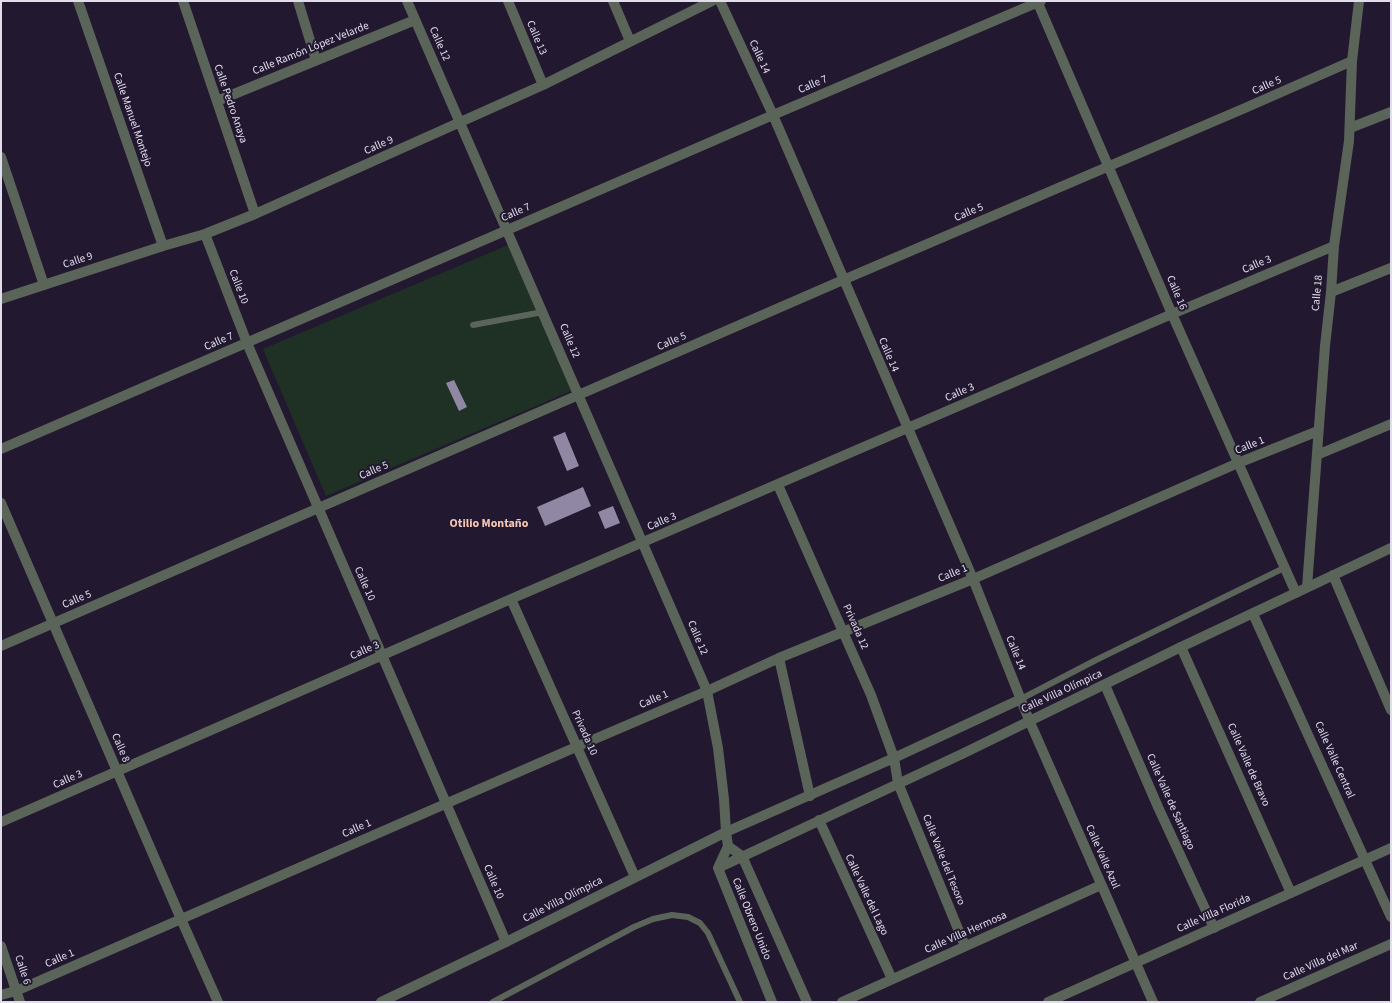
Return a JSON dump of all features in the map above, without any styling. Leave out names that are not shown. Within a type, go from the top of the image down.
[{"type":"street","name":"Calle Manuel Montejo","points":[[78,1],[163,246]]},
{"type":"street","name":"Calle Pedro Anaya","points":[[183,1],[256,214]]},
{"type":"street","points":[[298,1],[316,60]]},
{"type":"street","name":"Calle 12","points":[[407,1],[707,691]]},
{"type":"street","name":"Calle 13","points":[[508,1],[543,85]]},
{"type":"street","points":[[613,1],[630,41]]},
{"type":"street","name":"Calle 9","points":[[1,299],[163,246],[205,234],[256,214],[543,85],[712,1]]},
{"type":"street","name":"Calle 14","points":[[720,1],[773,115],[972,579],[1030,720]]},
{"type":"street","name":"Calle 7","points":[[1,449],[1039,1]]},
{"type":"street","name":"Calle 16","points":[[1039,1],[1172,314],[1296,593]]},
{"type":"street","name":"Calle 18","points":[[1307,587],[1325,346],[1334,246],[1350,128],[1352,61],[1359,1]]},
{"type":"street","name":"Calle Ramón López Velarde","points":[[217,101],[415,20]]},
{"type":"street","name":"Calle 5","points":[[1,646],[843,280],[1352,61]]},
{"type":"street","points":[[1350,128],[1391,112]]},
{"type":"street","points":[[1,157],[44,284]]},
{"type":"street","name":"Calle 10","points":[[205,234],[247,343],[506,942]]},
{"type":"street","name":"Calle 3","points":[[1,822],[511,599],[1172,314],[1334,246]]},
{"type":"street","points":[[1331,292],[1391,268]]},
{"type":"street","points":[[1317,454],[1391,424]]},
{"type":"street","name":"Calle 1","points":[[1,995],[16,991],[780,658],[972,579],[1238,463],[1318,431]]},
{"type":"street","name":"Privada 12","points":[[778,485],[844,631],[871,695],[894,758],[898,783]]},
{"type":"street","name":"Calle 8","points":[[1,503],[218,1002]]},
{"type":"street","name":"Calle Villa Olímpica","points":[[718,868],[962,754],[1181,647],[1391,548]]},
{"type":"street","points":[[1333,575],[1391,710]]},
{"type":"street","name":"Privada 10","points":[[511,599],[635,877]]},
{"type":"street","name":"Calle Valle Central","points":[[1253,614],[1391,917]]},
{"type":"street","name":"Calle Valle de Bravo","points":[[1181,647],[1291,893]]},
{"type":"street","points":[[780,658],[810,796]]},
{"type":"street","name":"Calle Valle de Santiago","points":[[1105,684],[1158,808],[1214,928]]},
{"type":"street","points":[[707,691],[718,748],[728,846],[718,868]]},
{"type":"street","name":"Calle Villa Olímpica","points":[[381,1002],[506,942],[726,832],[810,796],[1021,699]]},
{"type":"street","name":"Calle Valle Azul","points":[[1030,720],[1153,1002]]},
{"type":"street","name":"Calle Valle del Tesoro","points":[[898,783],[965,946]]},
{"type":"street","name":"Calle Valle del Lago","points":[[819,820],[892,979]]},
{"type":"street","points":[[728,846],[742,856]]},
{"type":"street","name":"Calle Villa Florida","points":[[1048,1002],[1391,848]]},
{"type":"street","name":"Calle Obrero Unido","points":[[742,856],[807,1002]]},
{"type":"street","name":"Calle Obrero Unido","points":[[718,868],[772,1002]]},
{"type":"street","name":"Calle Villa Hermosa","points":[[842,1002],[1101,885]]},
{"type":"street","name":"Calle Villa del Mar","points":[[1260,1002],[1391,944]]},
{"type":"street","name":"Calle 6","points":[[1,946],[20,1002]]},
{"type":"lane","points":[[473,325],[543,312]]},
{"type":"lane","points":[[1021,699],[1096,660],[1284,568]]},
{"type":"lane","points":[[493,1002],[634,927],[653,919],[672,915],[688,917],[700,923],[708,933],[740,1002]]},
{"type":"green space","points":[[508,245],[571,391],[326,496],[263,349]]},
{"type":"building","points":[[454,380],[467,407],[459,411],[446,383]]},
{"type":"building","points":[[565,432],[579,466],[567,471],[553,437]]},
{"type":"building","points":[[583,487],[591,506],[545,526],[537,507]]},
{"type":"building","points":[[613,506],[620,523],[605,529],[598,512]]},
{"type":"district","name":"Otilio Montaño","points":[[489,524]]}]
